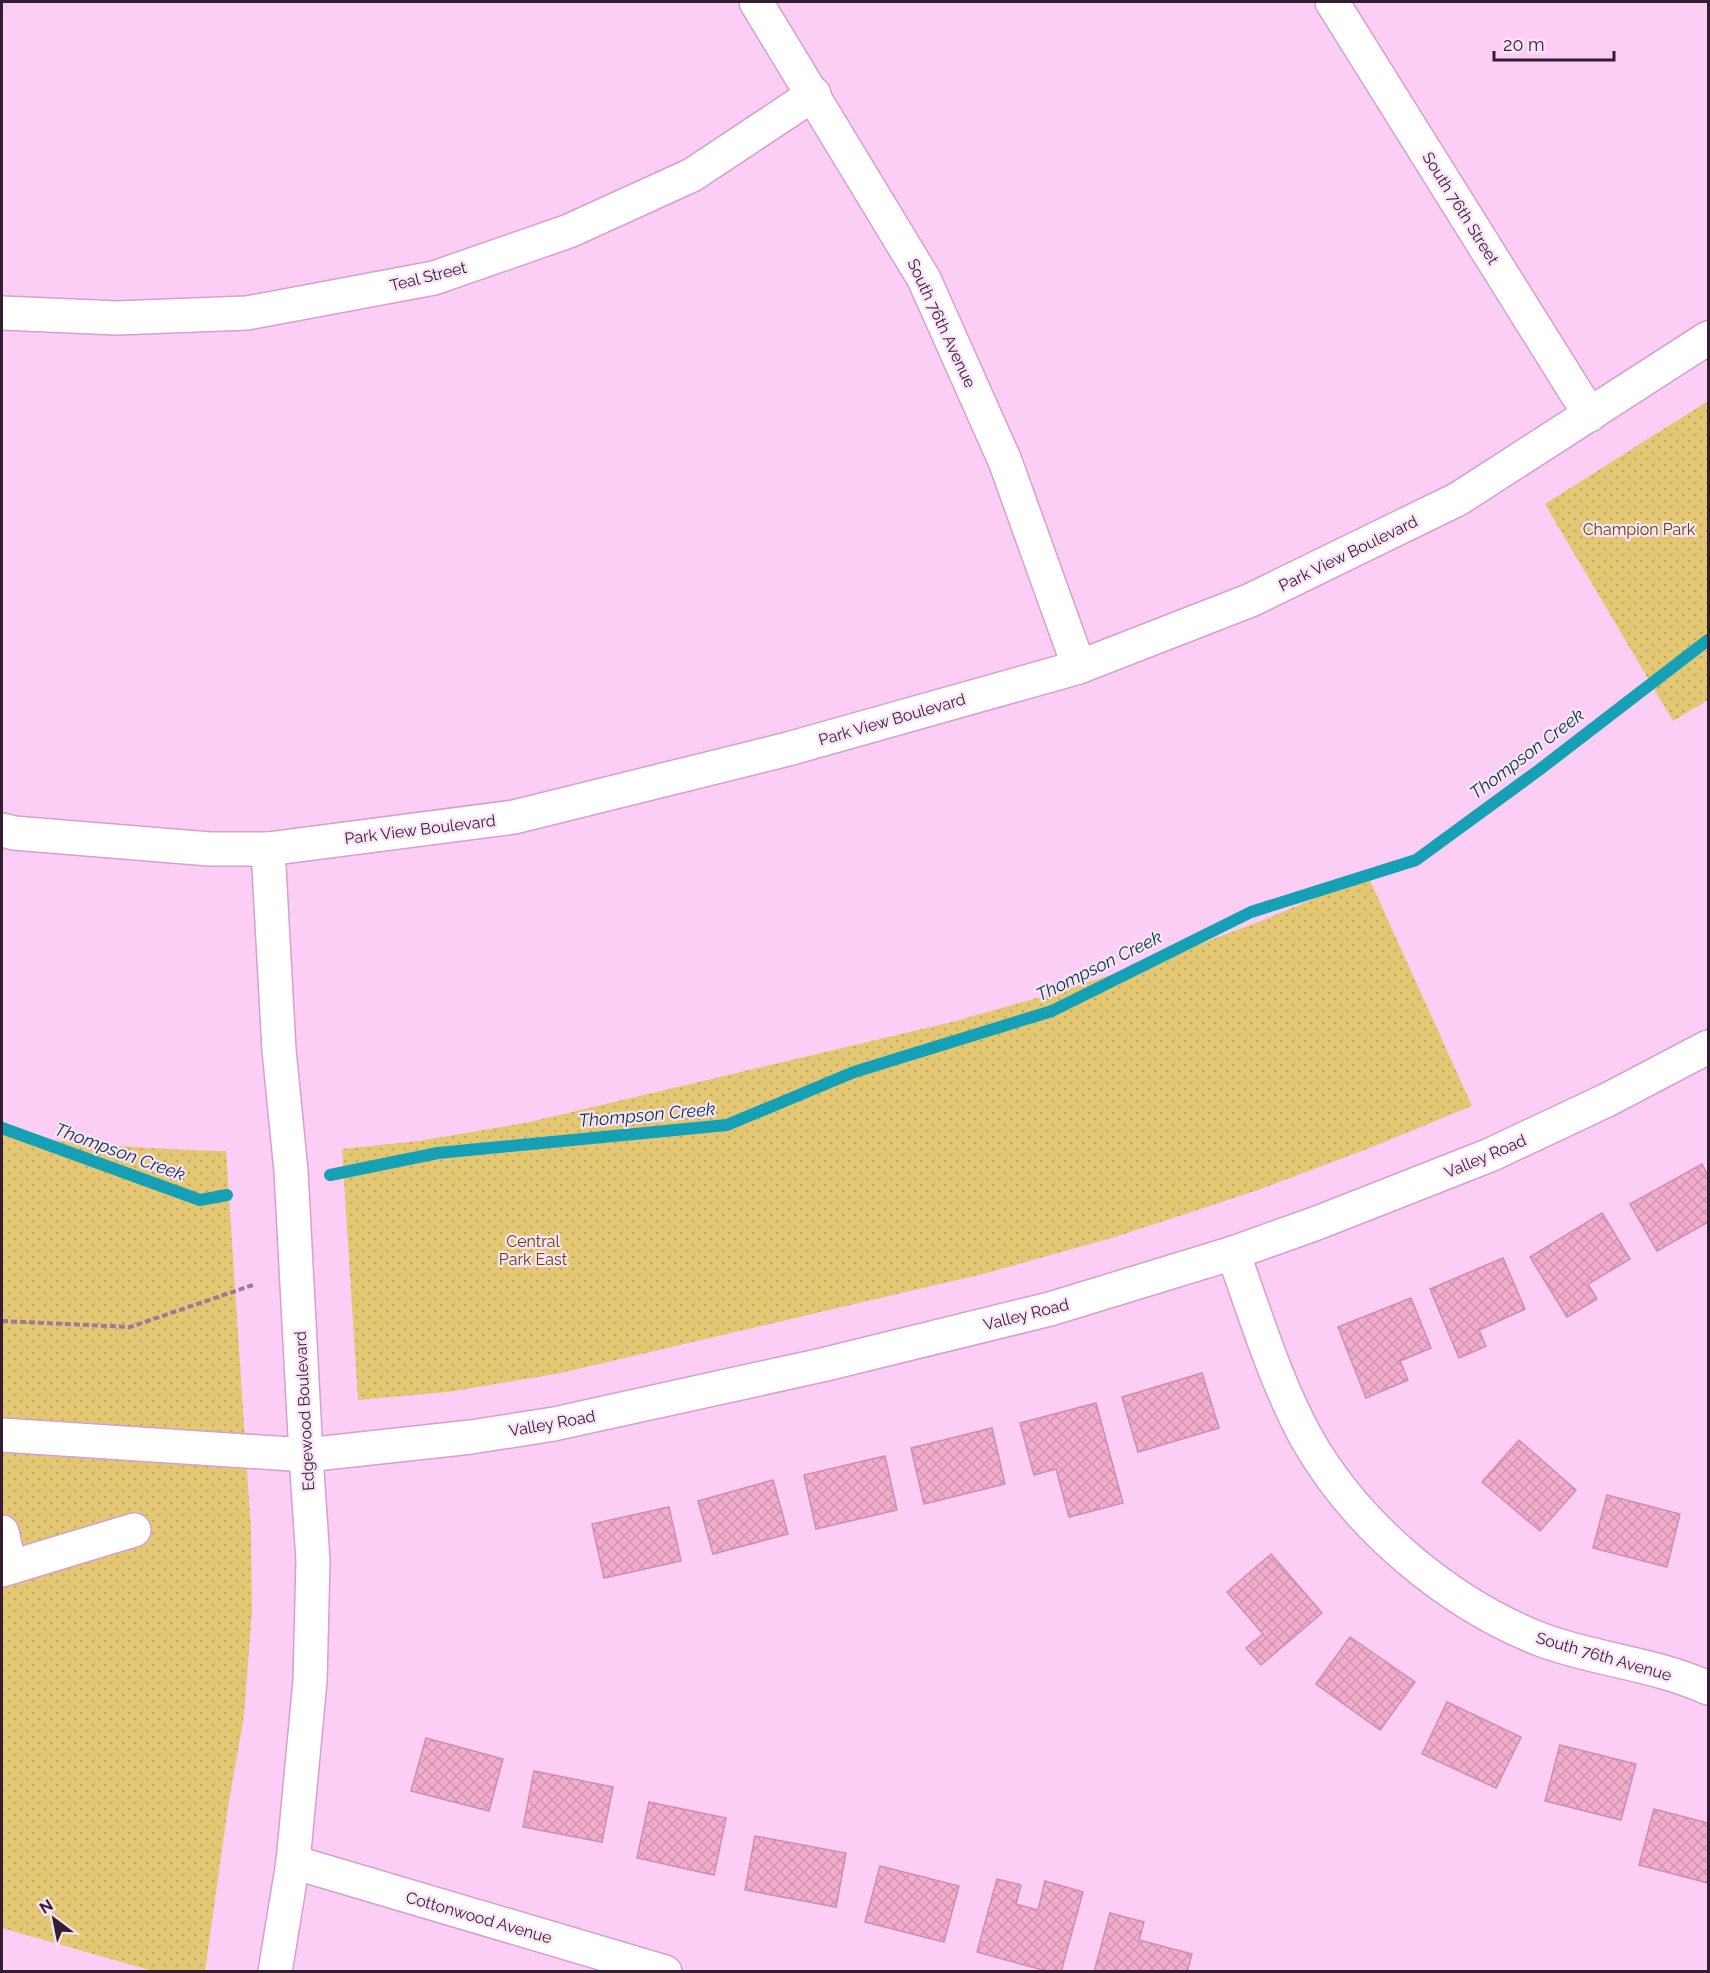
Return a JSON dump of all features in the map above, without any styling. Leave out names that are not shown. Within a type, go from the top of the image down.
[{"type":"street","name":"South 76th Avenue","points":[[756,2],[814,94],[924,279],[1005,461],[1079,667]]},
{"type":"street","name":"South 76th Street","points":[[1332,2],[1590,415]]},
{"type":"street","name":"Teal Street","points":[[2,313],[117,318],[247,313],[434,278],[569,231],[692,175],[814,94]]},
{"type":"street","name":"Park View Boulevard","points":[[2,830],[14,833],[210,849],[268,849],[514,817],[788,749],[1079,667],[1251,600],[1458,499],[1708,338]]},
{"type":"street","name":"Edgewood Boulevard","points":[[268,849],[279,1050],[291,1171],[313,1561],[310,1681],[292,1863],[276,1971]]},
{"type":"street","name":"Valley Road","points":[[2,1435],[306,1455],[482,1435],[554,1424],[822,1365],[1050,1309],[1233,1253],[1317,1223],[1490,1155],[1607,1100],[1708,1047]]},
{"type":"street","name":"South 76th Avenue","points":[[1233,1253],[1276,1371],[1291,1408],[1308,1440],[1329,1473],[1354,1503],[1410,1560],[1442,1586],[1472,1606],[1520,1631],[1554,1644],[1679,1677],[1708,1688]]},
{"type":"street","points":[[2,1532],[6,1569],[134,1530]]},
{"type":"street","name":"Cottonwood Avenue","points":[[292,1863],[665,1971]]},
{"type":"path","points":[[2,1321],[130,1327],[253,1285]]},
{"type":"green space","name":"Champion Park","points":[[1708,401],[1708,700],[1673,721],[1545,504]]},
{"type":"green space","name":"Central Park East","points":[[1368,876],[1472,1106],[1255,1191],[1115,1237],[987,1273],[561,1373],[448,1392],[358,1400],[342,1149],[419,1141],[530,1122],[952,1022],[1058,992],[1163,958],[1266,919]]},
{"type":"green space","points":[[2,1133],[114,1146],[226,1151],[251,1531],[252,1610],[244,1716],[228,1807],[205,1971],[153,1971],[2,1928]]},
{"type":"building","points":[[1702,1164],[1708,1176],[1708,1222],[1657,1251],[1630,1204]]},
{"type":"building","points":[[1602,1213],[1630,1259],[1588,1284],[1597,1299],[1567,1317],[1530,1257]]},
{"type":"building","points":[[1503,1258],[1525,1309],[1479,1330],[1486,1346],[1459,1358],[1430,1289]]},
{"type":"building","points":[[1411,1298],[1431,1348],[1400,1361],[1408,1380],[1366,1398],[1338,1327]]},
{"type":"building","points":[[1202,1373],[1219,1428],[1138,1452],[1122,1397]]},
{"type":"building","points":[[1096,1403],[1123,1503],[1069,1517],[1056,1469],[1034,1475],[1020,1423]]},
{"type":"building","points":[[992,1428],[1005,1484],[924,1504],[911,1448]]},
{"type":"building","points":[[1519,1440],[1576,1490],[1540,1531],[1482,1482]]},
{"type":"building","points":[[885,1456],[897,1510],[816,1529],[804,1475]]},
{"type":"building","points":[[773,1480],[788,1534],[713,1554],[698,1501]]},
{"type":"building","points":[[1607,1495],[1680,1514],[1667,1567],[1593,1548]]},
{"type":"building","points":[[669,1507],[681,1561],[604,1578],[592,1524]]},
{"type":"building","points":[[1271,1554],[1322,1613],[1261,1665],[1246,1648],[1263,1634],[1227,1592]]},
{"type":"building","points":[[1350,1637],[1415,1682],[1380,1730],[1316,1684]]},
{"type":"building","points":[[1447,1702],[1521,1737],[1496,1788],[1422,1754]]},
{"type":"building","points":[[426,1738],[503,1759],[489,1811],[411,1791]]},
{"type":"building","points":[[1560,1745],[1636,1764],[1621,1820],[1545,1801]]},
{"type":"building","points":[[534,1771],[613,1787],[602,1842],[523,1827]]},
{"type":"building","points":[[649,1802],[726,1818],[714,1875],[637,1858]]},
{"type":"building","points":[[1654,1809],[1708,1823],[1708,1883],[1639,1865]]},
{"type":"building","points":[[755,1836],[846,1853],[836,1907],[745,1890]]},
{"type":"building","points":[[880,1866],[959,1886],[944,1942],[865,1922]]},
{"type":"building","points":[[997,1879],[1021,1885],[1016,1904],[1038,1910],[1045,1881],[1083,1892],[1061,1972],[1050,1972],[977,1952]]},
{"type":"building","points":[[1110,1913],[1144,1922],[1139,1940],[1192,1954],[1187,1972],[1094,1972]]},
{"type":"waterway","name":"Thompson Creek","points":[[330,1175],[438,1153],[727,1125],[854,1072],[1052,1011],[1251,912],[1416,860],[1539,770],[1708,640]]},
{"type":"waterway","name":"Thompson Creek","points":[[2,1128],[200,1200],[227,1195]]}]
